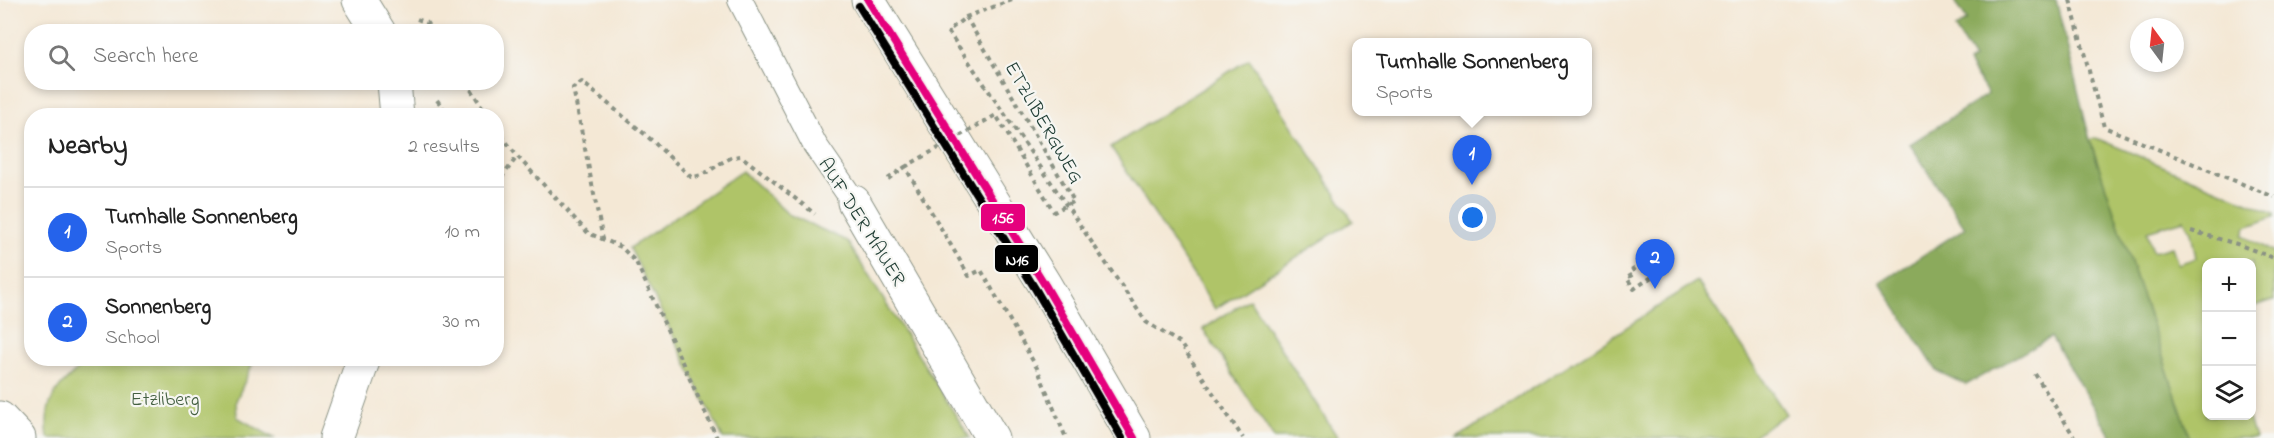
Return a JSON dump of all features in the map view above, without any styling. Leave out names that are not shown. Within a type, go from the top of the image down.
[{"type":"main road","points":[[358,0],[374,24]]},
{"type":"main road","points":[[868,0],[1045,285],[1134,438]]},
{"type":"main road","points":[[395,90],[396,108]]},
{"type":"main road","name":"AUF DER MAUER","points":[[854,202],[992,438]]},
{"type":"main road","points":[[336,438],[361,366]]},
{"type":"main road","points":[[0,417],[19,438]]},
{"type":"lane","name":"AUF DER MAUER","points":[[740,0],[815,145],[854,202]]},
{"type":"path","points":[[1012,0],[966,17],[948,31],[1146,322],[1180,344],[1243,438]]},
{"type":"path","points":[[2070,0],[2104,127],[2274,197]]},
{"type":"path","name":"ETZLIBERGWEG","points":[[966,17],[1074,201],[1054,212],[996,115],[905,167],[969,276],[981,270],[1037,368],[1066,438]]},
{"type":"path","points":[[603,240],[573,88],[582,82],[647,136],[691,177],[702,176],[729,157],[741,156],[818,217],[830,217],[854,202]]},
{"type":"path","points":[[471,90],[483,108]]},
{"type":"path","points":[[504,139],[588,234],[621,247],[636,262],[717,438]]},
{"type":"path","points":[[504,174],[517,156]]},
{"type":"path","points":[[2190,231],[2237,244],[2274,258]]},
{"type":"path","points":[[1632,268],[1635,273],[1627,278],[1634,289],[1659,272]]},
{"type":"path","points":[[2035,374],[2075,438]]},
{"type":"green space","points":[[1954,0],[2056,0],[2090,140],[2190,438],[2112,438],[2051,337],[1966,385],[1937,371],[1880,283],[1965,228],[1910,144],[1988,94],[1968,63],[1974,59],[1955,29],[1967,20]]},
{"type":"green space","points":[[1249,59],[1353,221],[1215,309],[1111,147]]},
{"type":"green space","points":[[2096,138],[2274,213],[2274,217],[2246,227],[2243,236],[2274,252],[2274,300],[2256,306],[2256,258],[2202,258],[2202,420],[2249,420],[2255,438],[2190,438],[2090,140]],"holes":[[[2184,220],[2191,232],[2196,258],[2178,264],[2172,247],[2153,252],[2147,231]]]},
{"type":"green space","points":[[742,171],[788,214],[847,241],[970,438],[723,438],[630,248]]},
{"type":"green space","points":[[1697,281],[1786,414],[1750,438],[1457,438]]},
{"type":"green space","points":[[1249,299],[1338,438],[1274,438],[1203,329]]},
{"type":"green space","name":"Etzliberg","points":[[82,366],[252,366],[236,401],[237,417],[274,438],[48,438],[48,411],[51,401],[62,385]]},
{"type":"transit line","name":"156","points":[[868,0],[1045,285],[1134,438]]},
{"type":"transit line","name":"N16","points":[[859,6],[1036,290],[1122,438]]},
{"type":"place","name":"Turnhalle Sonnenberg","points":[[1472,185]]},
{"type":"place","name":"Sonnenberg","points":[[1655,289]]}]
